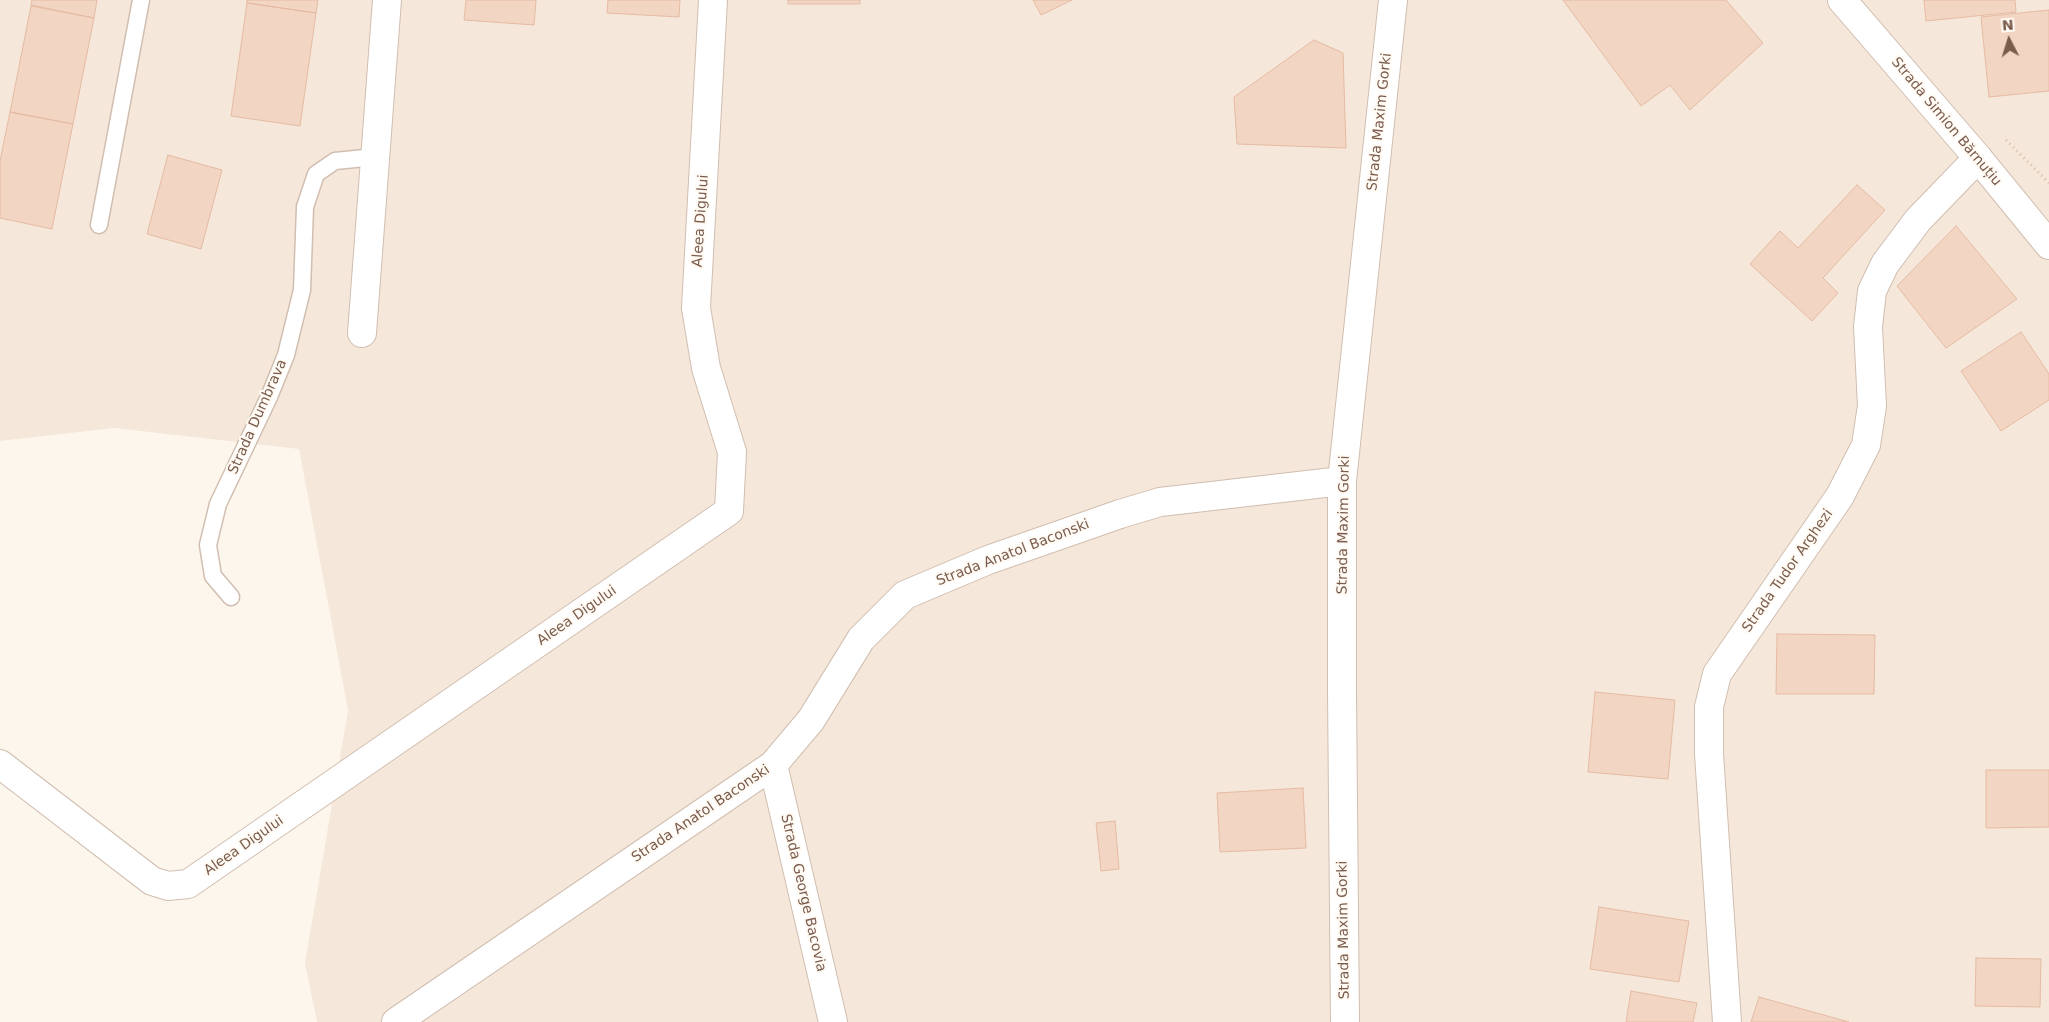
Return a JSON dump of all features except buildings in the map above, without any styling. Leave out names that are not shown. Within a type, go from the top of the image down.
[{"type":"street","points":[[362,333],[387,0]]},
{"type":"street","name":"Aleea Digului","points":[[0,764],[152,881],[168,886],[188,884],[729,511],[732,452],[706,368],[696,308],[712,54],[713,0]]},
{"type":"street","name":"Strada Maxim Gorki","points":[[1345,1022],[1342,481],[1393,0]]},
{"type":"street","name":"Strada Simion Bărnuțiu","points":[[1842,0],[1978,158],[2049,245]]},
{"type":"street","name":"Strada Tudor Arghezi","points":[[1727,1022],[1709,754],[1708,707],[1717,674],[1840,496],[1866,445],[1872,406],[1868,328],[1872,291],[1885,264],[1918,220],[1978,158]]},
{"type":"street","name":"Strada Anatol Baconski","points":[[396,1022],[773,765],[811,720],[861,639],[905,595],[988,560],[1160,502],[1342,481]]},
{"type":"street","name":"Strada George Bacovia","points":[[773,765],[833,1022]]},
{"type":"lane","points":[[99,225],[140,0]]},
{"type":"lane","name":"Strada Dumbrava","points":[[231,597],[213,576],[208,545],[218,504],[269,397],[286,355],[302,290],[305,207],[316,174],[335,161],[375,157]]},
{"type":"shaded area","points":[[0,0],[2049,0],[2049,1022],[317,1022],[305,963],[348,710],[299,449],[114,428],[0,441]]}]
